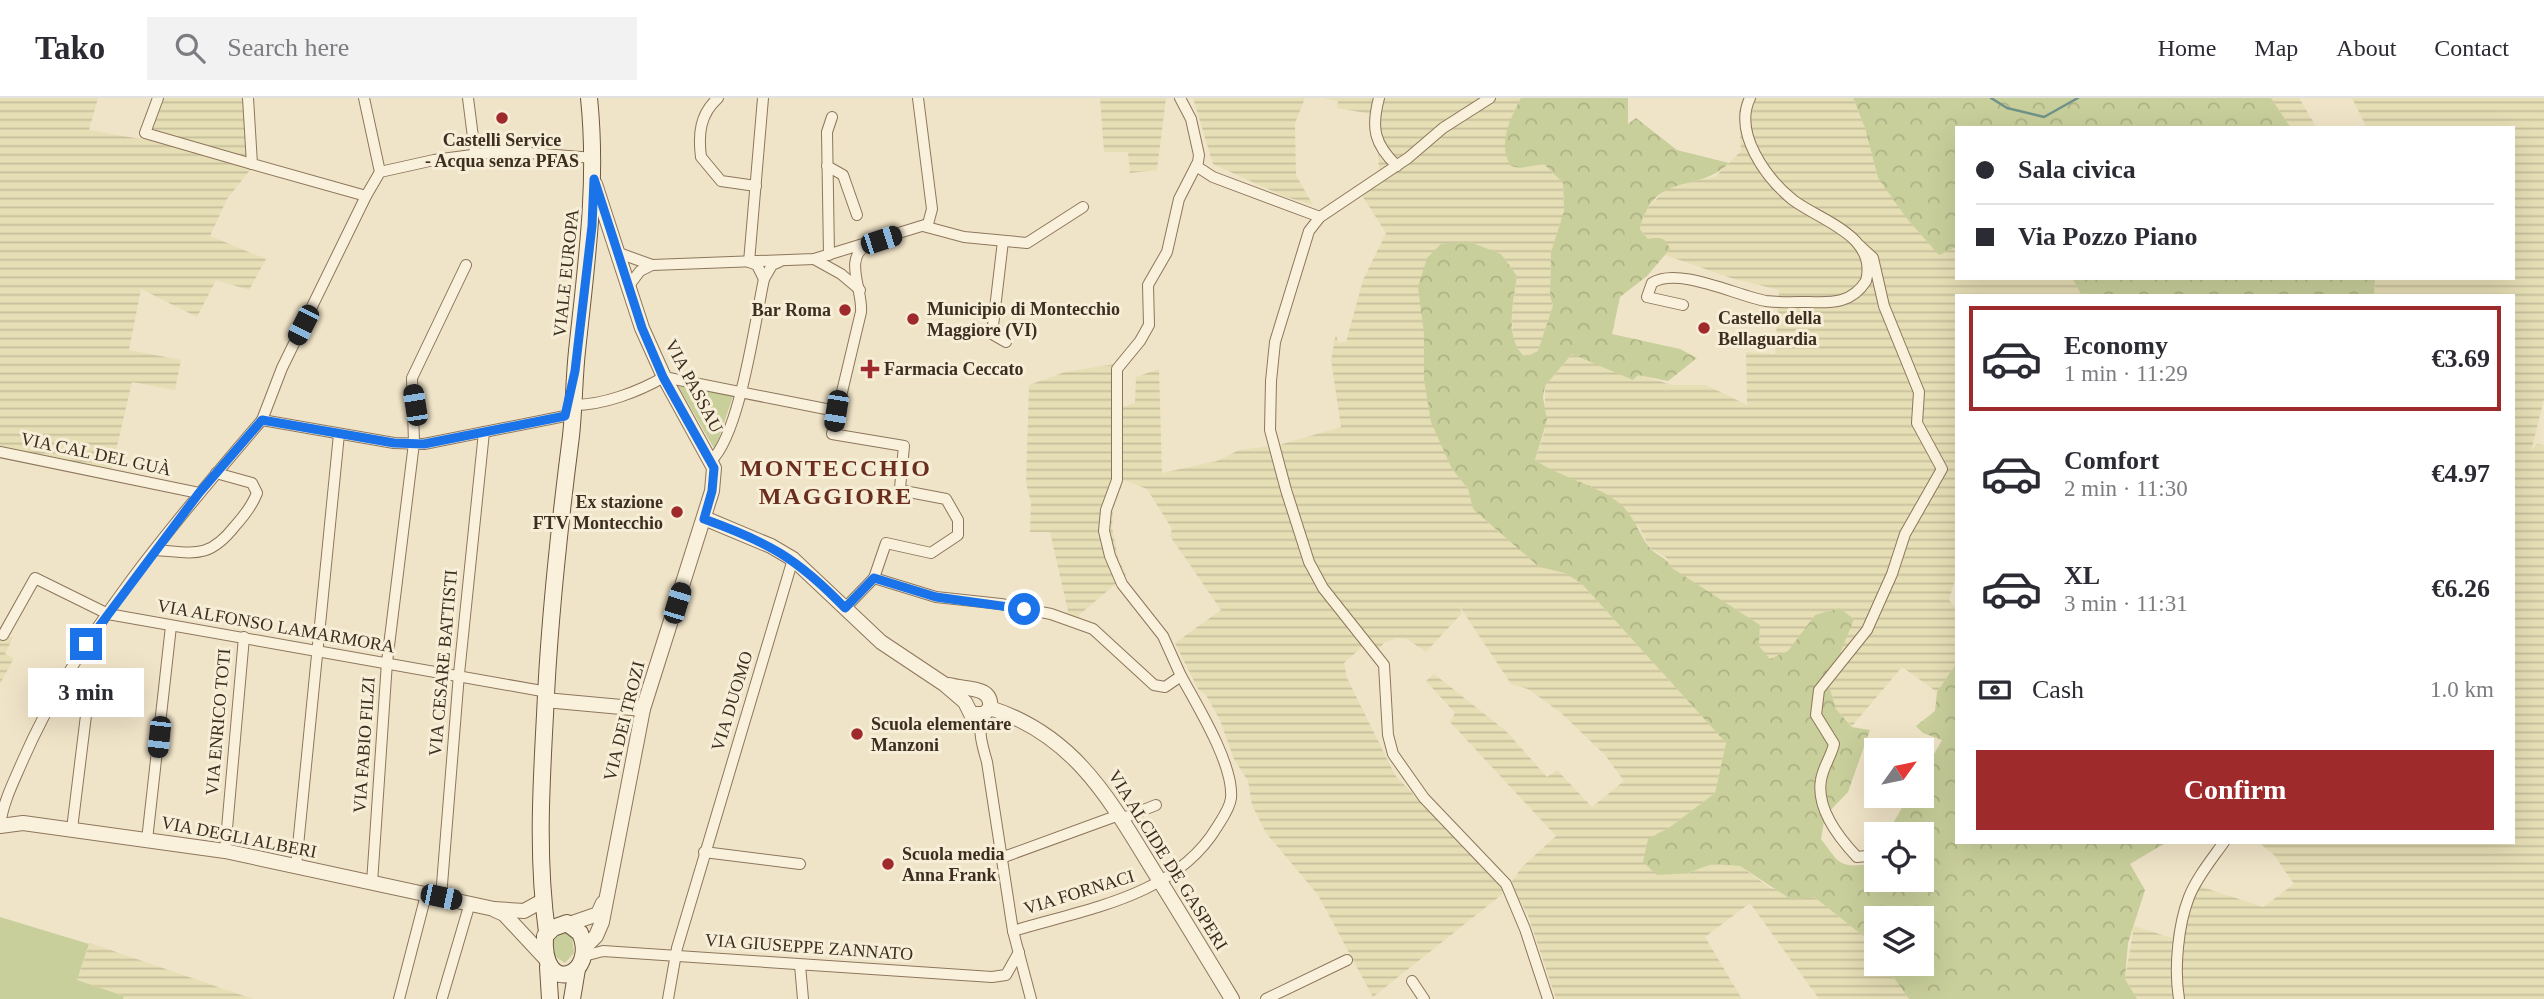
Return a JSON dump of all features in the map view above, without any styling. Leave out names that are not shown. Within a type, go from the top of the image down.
[{"type":"main road","name":"VIALE EUROPA","points":[[550,999],[539,827],[544,695],[569,411],[592,226],[594,158],[589,98]]},
{"type":"main road","points":[[543,895],[568,924],[580,933],[582,958],[572,999]]},
{"type":"main road","points":[[546,934],[568,924]]},
{"type":"main road","points":[[547,962],[555,972],[563,973],[582,958]]},
{"type":"street","points":[[158,98],[145,133],[366,196]]},
{"type":"street","points":[[248,98],[252,164]]},
{"type":"street","points":[[0,825],[2,810],[13,784],[60,684],[108,614],[199,493],[262,420],[282,368],[380,172],[364,98]]},
{"type":"street","points":[[468,98],[475,153]]},
{"type":"street","points":[[718,98],[708,106],[701,124],[701,158],[721,181],[756,186]]},
{"type":"street","points":[[749,262],[763,98]]},
{"type":"street","points":[[616,251],[652,265],[779,262],[814,259],[923,226],[931,221],[932,209],[918,98]]},
{"type":"street","points":[[1180,98],[1191,119],[1197,142],[1199,155],[1196,166],[1213,177],[1320,217]]},
{"type":"street","points":[[1379,98],[1373,128],[1375,138],[1397,166]]},
{"type":"street","points":[[1490,98],[1443,128],[1397,166],[1320,217],[1309,231],[1275,342],[1270,430],[1310,562],[1323,588],[1384,665],[1387,719],[1393,754],[1424,798],[1506,884],[1525,929],[1548,999]]},
{"type":"street","points":[[1750,98],[1745,124],[1746,135],[1755,153],[1792,199],[1841,228],[1873,258],[1884,306],[1919,392],[1918,428],[1942,468],[1938,481],[1908,527],[1888,584],[1867,630],[1823,683],[1816,701],[1817,718],[1834,744],[1820,782],[1827,813],[1837,832],[1857,857],[1864,856]]},
{"type":"street","points":[[829,255],[827,132],[832,117]]},
{"type":"street","points":[[380,172],[475,153],[503,151],[594,158]]},
{"type":"street","points":[[827,166],[843,175],[857,215]]},
{"type":"street","name":"VIA FORNACI","points":[[1013,931],[1123,897],[1160,882],[1200,852],[1231,799],[1212,731],[1181,676],[1163,636],[1119,577],[1110,556],[1104,518],[1117,480],[1117,369],[1140,341],[1149,325],[1148,285],[1167,252],[1179,199],[1196,166]]},
{"type":"street","name":"VIA PASSAU","points":[[594,179],[628,287],[663,377],[711,461],[712,491],[704,519]]},
{"type":"street","points":[[923,226],[949,234],[1027,243],[1083,207]]},
{"type":"street","points":[[1003,241],[992,334],[1006,342]]},
{"type":"street","points":[[845,608],[874,578],[884,544],[931,553],[958,535],[958,520],[946,499],[900,488],[904,446],[832,434],[861,312],[854,260],[856,253],[867,245]]},
{"type":"street","points":[[1683,305],[1647,297],[1652,283],[1661,278],[1681,279],[1767,301],[1841,302],[1855,295],[1866,281],[1867,264],[1860,246]]},
{"type":"street","points":[[814,259],[841,274],[860,290]]},
{"type":"street","points":[[749,262],[757,265],[764,279]]},
{"type":"street","points":[[711,461],[721,452],[740,392],[764,279],[772,265],[779,262]]},
{"type":"street","name":"VIA FABIO FILZI","points":[[372,883],[387,662],[414,443],[412,378],[466,265]]},
{"type":"street","points":[[628,287],[640,271],[652,265]]},
{"type":"street","points":[[262,420],[339,434],[414,443],[484,432],[569,411],[647,386],[663,377],[836,411]]},
{"type":"street","name":"VIA CESARE BATTISTI","points":[[441,897],[459,674],[484,432]]},
{"type":"street","points":[[296,866],[339,434]]},
{"type":"street","name":"VIA CAL DEL GUÀ","points":[[0,452],[199,493]]},
{"type":"street","points":[[156,550],[197,554],[213,550],[244,515],[257,493],[252,483],[216,473]]},
{"type":"street","points":[[704,519],[771,546],[793,559],[881,642],[944,684],[965,702],[971,714],[987,711]]},
{"type":"street","name":"VIA DEI TROZI","points":[[582,958],[602,922],[643,709],[704,519]]},
{"type":"street","name":"VIA DUOMO","points":[[668,999],[675,955],[793,559]]},
{"type":"street","name":"VIA ALFONSO LAMARMORA","points":[[3,635],[34,578],[108,614],[244,637],[319,654],[459,674],[544,695]]},
{"type":"street","points":[[874,578],[936,597],[1001,604],[1051,614],[1093,629],[1154,685],[1165,687],[1181,676]]},
{"type":"street","points":[[147,839],[171,626]]},
{"type":"street","name":"VIA ENRICO TOTI","points":[[225,851],[244,637]]},
{"type":"street","points":[[60,684],[89,691],[72,829]]},
{"type":"street","points":[[944,684],[975,690],[989,696],[987,711],[980,724],[980,737],[987,762],[1013,931],[1031,997]]},
{"type":"street","points":[[965,702],[968,694],[975,690]]},
{"type":"street","points":[[544,695],[643,709]]},
{"type":"street","name":"VIA ALCIDE DE GASPERI","points":[[987,711],[1044,734],[1065,749],[1104,790],[1233,999]]},
{"type":"street","points":[[1002,858],[1156,805]]},
{"type":"street","name":"VIA DEGLI ALBERI","points":[[0,825],[23,823],[225,851],[494,909],[524,911],[543,895]]},
{"type":"street","points":[[2179,999],[2178,967],[2186,908],[2203,872],[2223,844]]},
{"type":"street","points":[[705,852],[800,864]]},
{"type":"street","points":[[399,999],[426,895]]},
{"type":"street","points":[[568,924],[598,914],[606,895]]},
{"type":"street","points":[[442,998],[470,903]]},
{"type":"street","name":"VIA DEGLI ALBERI","points":[[494,909],[508,919],[547,962]]},
{"type":"street","points":[[520,934],[533,939],[546,934]]},
{"type":"street","name":"VIA GIUSEPPE ZANNATO","points":[[582,958],[603,951],[992,977],[1006,975]]},
{"type":"street","points":[[1019,953],[1006,975],[1020,980],[1031,997]]},
{"type":"street","points":[[1265,999],[1347,960]]},
{"type":"street","points":[[800,965],[803,999]]},
{"type":"street","points":[[1412,981],[1424,999]]},
{"type":"shaded area","points":[[0,98],[98,98],[89,130],[152,141],[149,136],[161,98],[244,98],[250,170],[227,199],[210,236],[266,259],[249,290],[216,280],[197,317],[141,289],[129,350],[181,360],[175,390],[132,382],[111,472],[0,451]]},
{"type":"shaded area","points":[[1100,98],[1166,98],[1157,170],[1130,173],[1128,152],[1104,152]]},
{"type":"shaded area","points":[[1193,98],[1305,98],[1295,123],[1296,175],[1313,205],[1283,196],[1213,164]]},
{"type":"shaded area","points":[[1322,98],[1521,98],[1513,114],[1520,168],[1544,164],[1563,183],[1564,211],[1551,252],[1550,296],[1553,305],[1538,352],[1526,357],[1513,343],[1512,314],[1517,276],[1501,254],[1468,241],[1424,334],[1424,380],[1452,469],[1468,489],[1473,509],[1539,567],[1565,573],[1582,584],[1726,743],[1715,793],[1670,827],[1649,839],[1688,873],[1712,864],[1740,866],[1770,888],[1814,897],[1864,936],[1864,976],[1893,976],[1909,999],[1819,999],[1750,903],[1705,937],[1742,999],[1556,999],[1528,915],[1510,884],[1522,867],[1556,836],[1450,722],[1455,713],[1426,681],[1434,674],[1506,731],[1547,777],[1557,770],[1592,807],[1624,781],[1605,755],[1561,713],[1528,689],[1511,684],[1458,604],[1462,613],[1426,652],[1407,639],[1397,638],[1384,643],[1374,655],[1364,645],[1344,663],[1347,678],[1395,775],[1505,892],[1373,997],[1318,895],[1266,833],[1252,805],[1248,781],[1234,759],[1220,720],[1206,695],[1198,689],[1175,643],[1221,610],[1170,536],[1172,529],[1147,489],[1124,480],[1113,509],[1112,528],[1118,557],[1126,575],[1079,615],[1080,623],[1064,617],[1068,611],[1050,532],[1030,532],[1031,503],[1026,483],[1029,385],[1065,372],[1122,363],[1123,407],[1135,403],[1136,377],[1159,369],[1162,473],[1217,461],[1239,450],[1279,445],[1341,427],[1331,360],[1336,333],[1338,343],[1346,342],[1363,280],[1386,233],[1358,189],[1379,175],[1377,115],[1337,108],[1338,101]]},
{"type":"shaded area","points":[[1743,98],[1853,98],[1865,128],[1878,178],[1955,246],[1955,280],[2073,280],[2081,294],[1955,294],[1955,579],[1949,600],[1955,607],[1955,665],[1937,692],[1902,667],[1852,726],[1836,709],[1828,683],[1853,619],[1839,608],[1815,615],[1788,651],[1770,660],[1759,646],[1760,625],[1671,568],[1667,558],[1650,548],[1639,527],[1535,460],[1545,430],[1545,386],[1572,354],[1672,385],[1706,385],[1747,405],[1746,352],[1775,354],[1779,290],[1731,278],[1665,255],[1670,249],[1648,239],[1640,228],[1646,210],[1669,186],[1715,177],[1741,151],[1739,111]]},
{"type":"shaded area","points":[[2271,98],[2299,98],[2316,126],[2290,126]]},
{"type":"shaded area","points":[[2352,98],[2544,98],[2544,399],[2531,451],[2537,444],[2544,445],[2544,999],[2137,999],[2125,979],[2134,926],[2172,938],[2190,883],[2263,907],[2294,884],[2274,855],[2260,844],[2515,844],[2515,294],[2374,294],[2375,280],[2515,280],[2515,126],[2366,126]]},
{"type":"shaded area","points":[[13,637],[5,654],[14,658],[0,684],[0,639]]},
{"type":"shaded area","points":[[90,943],[253,999],[123,999],[124,996],[77,980]]},
{"type":"green space","points":[[1521,98],[1628,98],[1628,124],[1636,118],[1677,150],[1729,163],[1717,173],[1666,190],[1647,210],[1640,229],[1648,239],[1664,240],[1670,249],[1647,276],[1620,297],[1612,334],[1680,349],[1697,358],[1668,381],[1638,375],[1633,380],[1572,354],[1545,386],[1543,397],[1547,420],[1535,460],[1618,502],[1632,518],[1649,547],[1672,568],[1760,625],[1759,646],[1770,659],[1788,651],[1815,615],[1839,608],[1854,619],[1828,683],[1836,709],[1852,727],[1870,730],[1867,738],[1864,738],[1864,747],[1848,792],[1825,816],[1821,839],[1840,862],[1864,864],[1864,892],[1934,892],[1934,822],[1894,822],[1902,808],[1934,808],[1934,754],[1942,740],[1923,733],[1916,726],[1935,711],[1937,692],[1955,665],[1955,844],[2164,844],[2130,864],[2145,890],[2128,943],[2125,979],[2137,999],[1909,999],[1893,976],[1934,976],[1934,906],[1864,906],[1864,936],[1814,897],[1792,900],[1740,866],[1712,864],[1688,873],[1657,875],[1643,862],[1648,839],[1670,827],[1715,793],[1726,743],[1582,584],[1565,573],[1539,567],[1473,509],[1468,489],[1452,469],[1431,422],[1424,380],[1424,334],[1418,287],[1427,258],[1441,244],[1468,241],[1501,254],[1517,276],[1512,331],[1514,341],[1526,357],[1538,351],[1553,305],[1550,296],[1551,252],[1564,211],[1563,183],[1544,164],[1520,168],[1511,166],[1505,149],[1507,132]]},
{"type":"green space","points":[[1853,98],[2271,98],[2290,126],[1955,126],[1955,247],[1939,255],[1908,220],[1878,178],[1865,128]]},
{"type":"green space","points":[[2073,280],[2375,280],[2374,294],[2081,294]]},
{"type":"green space","points":[[678,386],[733,396],[715,450]]},
{"type":"green space","points":[[0,917],[89,944],[77,980],[124,996],[123,999],[0,999]]},
{"type":"green space","points":[[563,930],[572,935],[574,953],[565,963],[554,956],[553,938]]},
{"type":"waterway","points":[[1991,98],[2007,108],[2044,117],[2078,98]]},
{"type":"place","name":"Castelli Service - Acqua senza PFAS","points":[[502,118]]},
{"type":"place","name":"Bar Roma","points":[[845,310]]},
{"type":"place","name":"Municipio di Montecchio Maggiore (VI)","points":[[913,319]]},
{"type":"place","name":"Castello della Bellaguardia","points":[[1704,328]]},
{"type":"place","name":"Farmacia Ceccato","points":[[870,369]]},
{"type":"place","name":"Ex stazione FTV Montecchio","points":[[677,512]]},
{"type":"place","name":"Scuola elementare Manzoni","points":[[857,734]]},
{"type":"place","name":"Scuola media Anna Frank","points":[[888,864]]},
{"type":"district","name":"MONTECCHIO MAGGIORE","points":[[836,482]]},
{"type":"route","points":[[86,644],[199,493],[262,420],[394,443],[424,444],[558,415],[565,416],[575,371],[592,226],[594,179],[603,216],[642,328],[663,377],[705,447],[714,468],[712,491],[704,519],[771,546],[793,559],[845,608],[854,601],[866,583],[874,578],[936,597],[1024,609]]}]
